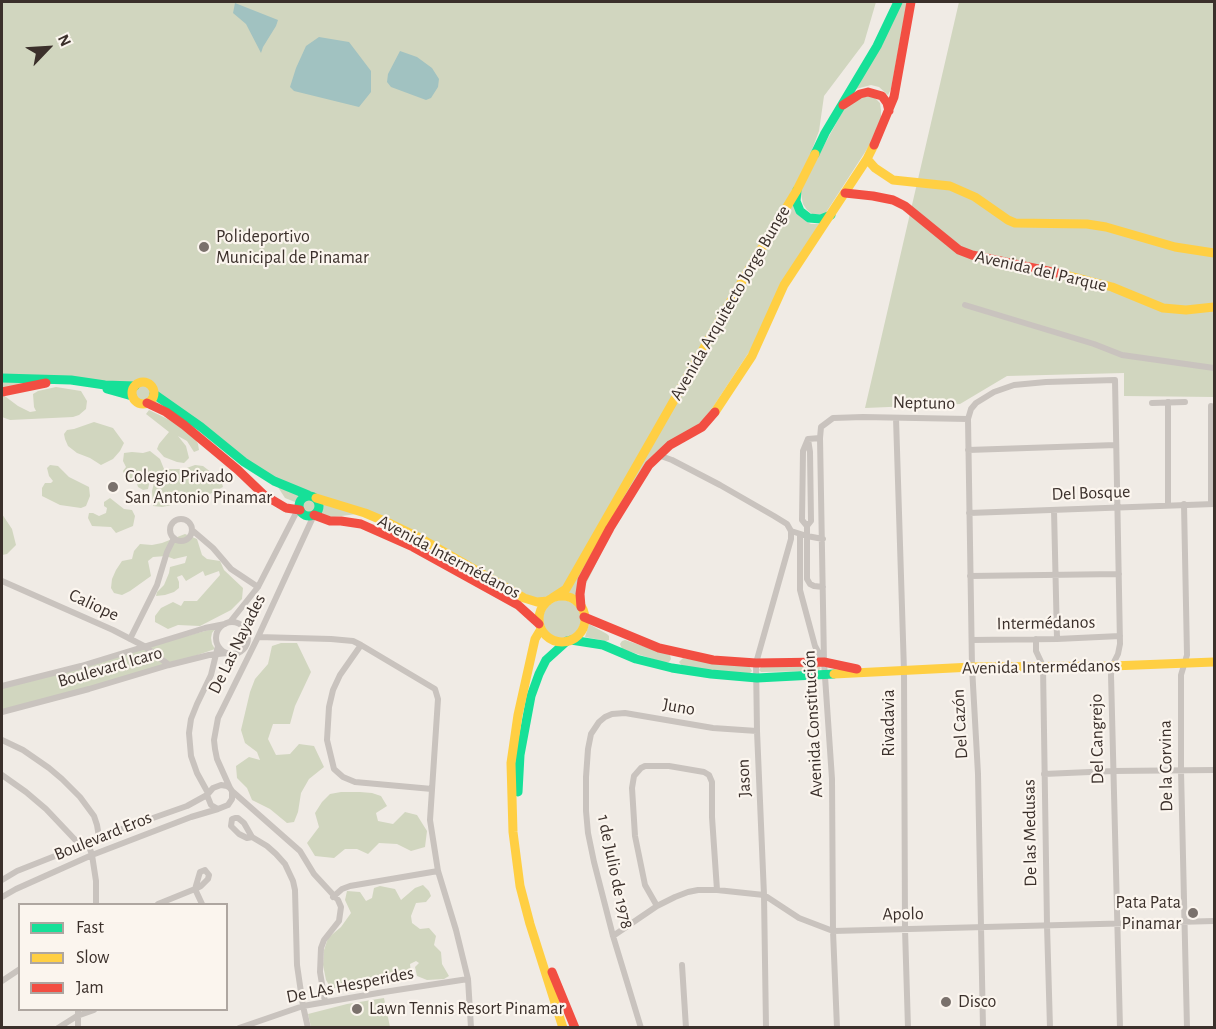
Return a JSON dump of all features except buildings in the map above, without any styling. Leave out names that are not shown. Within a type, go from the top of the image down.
[{"type":"main road","name":"Avenida Arquitecto Jorge Bunge","points":[[550,600],[566,589],[742,281],[797,190],[825,133],[877,46],[898,2]]},
{"type":"main road","name":"Avenida Arquitecto Jorge Bunge","points":[[581,607],[582,580],[610,528],[649,465],[670,445],[702,428],[713,415],[752,356],[784,285],[867,159],[890,111],[911,2]]},
{"type":"main road","points":[[841,106],[860,94],[868,92],[882,96],[890,111]]},
{"type":"main road","points":[[867,159],[875,168],[893,180],[950,186],[961,190],[1015,223],[1087,224],[1106,227],[1175,247],[1215,253]]},
{"type":"main road","points":[[797,190],[796,201],[800,211],[809,218],[820,219],[831,215]]},
{"type":"main road","name":"Avenida del Parque","points":[[845,193],[893,200],[905,206],[959,250],[972,255],[1073,276],[1112,287],[1163,308],[1186,310],[1215,307]]},
{"type":"main road","points":[[2,378],[71,380],[105,385],[135,386]]},
{"type":"main road","points":[[2,392],[54,383],[104,388],[132,396],[140,404],[151,401],[154,394],[148,384],[140,383],[132,390],[132,396]]},
{"type":"main road","name":"Avenida Intermédanos","points":[[154,394],[201,427],[244,462],[274,481],[312,497],[365,513],[391,524],[524,598],[537,602],[550,600]]},
{"type":"main road","points":[[147,403],[184,424],[264,495],[286,508],[300,510],[307,516],[314,515],[330,520],[362,524],[413,546],[518,605],[552,640],[569,641]]},
{"type":"main road","points":[[300,510],[300,501],[305,496],[312,497],[320,506],[314,515]]},
{"type":"main road","points":[[563,1028],[520,886],[513,820],[511,763],[518,715],[540,626],[540,611],[543,605],[550,600],[565,596],[581,607],[584,624],[577,636],[546,660],[539,674],[526,718],[520,755],[518,790],[527,885],[552,973],[576,1028]]},
{"type":"main road","name":"Avenida Intermédanos","points":[[584,617],[659,648],[713,660],[756,663],[824,662],[868,672]]},
{"type":"main road","points":[[611,648],[617,632]]},
{"type":"main road","name":"Avenida Intermédanos","points":[[569,641],[603,645],[636,658],[672,668],[757,678],[972,667],[1112,666],[1215,662]]},
{"type":"main road","points":[[672,668],[676,652]]},
{"type":"street","points":[[965,305],[1094,344],[1122,355],[1215,368]]},
{"type":"street","name":"Neptuno","points":[[826,422],[833,418],[863,417],[968,419],[976,403],[994,392],[1014,385],[1115,380]]},
{"type":"street","name":"Del Cangrejo","points":[[1115,380],[1120,644],[1111,675],[1120,1028]]},
{"type":"street","points":[[1168,402],[1168,505]]},
{"type":"street","points":[[1152,403],[1185,402]]},
{"type":"street","points":[[1211,406],[1213,504]]},
{"type":"street","name":"Rivadavia","points":[[896,418],[904,671],[905,929],[908,1028]]},
{"type":"street","name":"Del Cazón","points":[[968,419],[972,667],[978,774],[983,1028]]},
{"type":"street","name":"Avenida Constitución","points":[[826,422],[821,427],[820,438],[824,662],[832,779],[833,932],[837,1028]]},
{"type":"street","points":[[820,438],[808,439],[803,451],[802,520],[807,526],[804,535],[800,590],[814,646],[824,662]]},
{"type":"street","points":[[968,450],[1116,445]]},
{"type":"street","points":[[658,455],[720,485],[787,524],[791,531],[822,539]]},
{"type":"street","name":"De la Corvina","points":[[1184,504],[1187,655],[1181,675],[1181,771],[1187,1028]]},
{"type":"street","name":"Del Bosque","points":[[969,513],[1213,504]]},
{"type":"street","name":"De Las Nayades","points":[[228,623],[240,612],[258,587],[296,513],[300,510]]},
{"type":"street","points":[[1054,510],[1057,639]]},
{"type":"street","name":"De Las Nayades","points":[[314,515],[224,706],[215,729],[214,740],[217,759],[231,790],[300,851],[314,874],[338,900],[342,912],[339,921],[324,940],[321,948],[320,972],[325,1002]]},
{"type":"street","points":[[180,519],[187,520],[192,530],[188,539],[181,541],[174,538],[170,529],[173,522],[180,519]]},
{"type":"street","points":[[192,530],[213,548],[231,570],[258,587]]},
{"type":"street","name":"Jason","points":[[766,1028],[756,663],[791,539],[791,531]]},
{"type":"street","points":[[804,535],[807,579],[810,584],[823,587]]},
{"type":"street","points":[[130,639],[157,585],[167,552],[174,538]]},
{"type":"street","points":[[970,576],[1119,574]]},
{"type":"street","name":"Caliope","points":[[2,580],[144,646],[169,665]]},
{"type":"street","points":[[258,637],[239,652],[231,654],[226,653],[217,642],[219,629],[228,623],[237,622],[258,637],[353,641],[435,689],[438,699],[430,820],[438,871],[468,979],[471,1028]]},
{"type":"street","name":"Boulevard Icaro","points":[[2,686],[81,666],[228,623]]},
{"type":"street","points":[[244,627],[248,639],[245,647]]},
{"type":"street","name":"Intermédanos","points":[[972,640],[1120,636]]},
{"type":"street","name":"De las Medusas","points":[[1036,639],[1036,651],[1043,666],[1050,1028]]},
{"type":"street","points":[[361,645],[340,675],[329,707],[327,740],[334,769],[343,777],[355,782],[432,789]]},
{"type":"street","name":"De Las Nayades","points":[[207,794],[191,756],[189,733],[191,719],[211,675],[218,646]]},
{"type":"street","name":"Boulevard Icaro","points":[[2,712],[169,665],[226,653]]},
{"type":"street","name":"Juno","points":[[599,722],[612,714],[626,713],[712,728],[757,731]]},
{"type":"street","name":"1 de Julio de 1978","points":[[599,722],[591,734],[588,749],[585,777],[586,811],[594,862],[613,936],[641,1028]]},
{"type":"street","points":[[2,740],[31,755],[49,768],[80,797],[93,816],[99,837]]},
{"type":"street","points":[[657,906],[645,885],[635,836],[632,788],[634,776],[645,765],[669,766],[704,772],[709,775],[712,782],[712,823],[717,890]]},
{"type":"street","points":[[1044,774],[1215,770]]},
{"type":"street","points":[[2,775],[46,809],[81,846]]},
{"type":"street","points":[[221,784],[231,790],[231,802],[225,807],[218,809],[211,805],[207,794],[213,788],[221,784]]},
{"type":"street","name":"Boulevard Eros","points":[[2,880],[17,871],[99,837],[187,806],[207,794]]},
{"type":"street","name":"Boulevard Eros","points":[[2,897],[92,855],[218,809]]},
{"type":"street","points":[[252,837],[276,854],[285,864],[293,881],[297,965],[308,1028]]},
{"type":"street","points":[[88,843],[96,881],[96,903]]},
{"type":"street","points":[[333,897],[342,889],[350,886],[438,871]]},
{"type":"street","points":[[160,903],[195,889],[202,903]]},
{"type":"street","name":"Apolo","points":[[613,936],[657,906],[675,897],[698,890],[764,895],[799,918],[833,932],[1215,921]]},
{"type":"street","points":[[682,964],[686,1028]]},
{"type":"street","points":[[2,981],[18,970]]},
{"type":"street","name":"De LAs Hesperides","points":[[239,1028],[303,1006],[468,979]]},
{"type":"street","points":[[58,1028],[77,1013]]},
{"type":"street","points":[[77,1013],[78,1028]]},
{"type":"green space","points":[[2,2],[876,2],[864,43],[824,96],[819,131],[797,190],[566,589],[537,602],[365,513],[333,517],[305,515],[295,502],[285,498],[274,481],[201,427],[140,404],[104,386],[60,381],[2,392]]},
{"type":"green space","points":[[902,2],[907,2],[888,95],[879,87],[871,85],[856,89]]},
{"type":"green space","points":[[959,2],[1214,2],[1214,397],[1124,396],[1124,373],[1007,376],[960,404],[865,408]]},
{"type":"green space","points":[[869,96],[880,103],[881,118],[869,146],[825,214],[812,214],[803,204],[800,189],[844,109],[860,98]]},
{"type":"green space","points":[[793,204],[807,222],[819,224],[757,340],[702,421],[642,471],[578,600],[572,595],[564,594]]},
{"type":"green space","points":[[56,387],[81,391],[87,401],[86,409],[73,417],[10,420],[2,417],[2,394],[30,412],[36,411],[33,394]]},
{"type":"green space","points":[[149,410],[180,425],[196,440],[199,450],[194,452],[187,441],[178,436],[186,446],[189,458],[184,463],[164,457],[157,449],[169,432],[146,414]]},
{"type":"green space","points":[[94,422],[113,428],[124,443],[113,459],[101,465],[68,446],[64,434],[67,430]]},
{"type":"green space","points":[[150,451],[160,459],[164,469],[203,466],[216,476],[223,487],[208,495],[188,498],[182,491],[178,492],[177,499],[172,505],[153,506],[152,491],[158,479],[156,475],[150,480],[148,489],[143,490],[138,487],[136,481],[131,481],[125,476],[123,471],[126,467],[123,461],[124,453]]},
{"type":"green space","points":[[50,465],[58,466],[69,477],[89,487],[90,496],[86,506],[81,508],[60,505],[42,496],[45,483],[53,481],[47,468]]},
{"type":"green space","points":[[110,498],[124,509],[132,510],[135,516],[133,526],[116,533],[111,527],[92,526],[88,518],[89,513],[99,516],[106,513],[107,508],[104,502]]},
{"type":"green space","points":[[2,514],[12,529],[16,545],[7,554],[2,555]]},
{"type":"green space","points":[[185,534],[197,539],[202,555],[207,559],[220,561],[224,570],[243,588],[242,599],[231,610],[200,626],[178,625],[168,629],[155,622],[155,616],[161,608],[173,602],[181,606],[184,601],[197,601],[220,575],[219,571],[205,576],[203,571],[186,581],[182,575],[177,577],[179,588],[174,592],[156,596],[164,585],[170,567],[185,563],[187,556],[174,559],[166,556],[153,557],[148,561],[151,576],[122,595],[114,593],[111,588],[112,579],[122,561],[132,559],[134,551],[140,544],[162,543]]},
{"type":"green space","points":[[562,600],[575,606],[581,619],[575,632],[562,638],[549,632],[543,619],[549,606]]},
{"type":"green space","points":[[589,624],[607,634],[609,640],[585,637]]},
{"type":"green space","points":[[216,628],[211,638],[215,649],[169,665],[2,713],[2,686]]},
{"type":"green space","points":[[625,640],[670,655],[671,659],[665,663],[622,649],[620,644]]},
{"type":"green space","points":[[281,643],[297,643],[311,672],[295,706],[290,724],[273,724],[268,739],[276,755],[290,754],[299,744],[314,746],[324,767],[309,779],[301,793],[294,822],[287,823],[270,809],[252,800],[247,788],[237,778],[236,766],[249,757],[260,760],[257,752],[245,743],[241,730],[255,679],[268,664],[272,646]]},
{"type":"green space","points":[[683,658],[717,664],[749,666],[752,671],[748,675],[682,666],[679,662]]},
{"type":"green space","points":[[818,666],[821,668],[818,671],[761,672],[759,670],[761,667]]},
{"type":"green space","points":[[372,793],[381,796],[387,806],[376,813],[378,821],[393,824],[405,812],[417,815],[427,831],[425,847],[411,851],[397,844],[379,843],[368,854],[357,849],[345,849],[334,858],[315,856],[307,843],[319,827],[315,813],[330,794]]},
{"type":"green space","points":[[423,885],[431,896],[426,902],[416,903],[411,916],[412,923],[420,929],[429,928],[436,936],[434,945],[441,952],[442,964],[449,976],[444,979],[427,980],[417,976],[415,967],[419,963],[416,961],[410,964],[411,973],[404,977],[386,974],[360,989],[347,992],[340,988],[331,988],[326,980],[323,965],[324,950],[328,938],[341,927],[351,913],[345,900],[347,891],[360,892],[366,901],[372,898],[374,888],[380,886],[395,889],[401,900],[415,888]]},
{"type":"green space","name":"Lawn Tennis Resort Pinamar","points":[[384,998],[390,1027],[311,1027],[308,1014]]},
{"type":"water","points":[[235,3],[278,20],[261,53],[246,24],[233,13]]},
{"type":"water","points":[[319,37],[349,42],[371,71],[371,92],[359,107],[294,91],[290,87],[306,46]]},
{"type":"water","points":[[400,51],[417,57],[432,68],[439,79],[438,87],[431,98],[426,100],[391,87],[387,82],[388,74]]},
{"type":"traffic: fast","points":[[815,154],[877,46],[898,2]]},
{"type":"traffic: fast","points":[[797,190],[796,201],[800,211],[809,218],[821,219],[831,215]]},
{"type":"traffic: fast","points":[[2,378],[71,380],[105,385],[135,386]]},
{"type":"traffic: fast","points":[[107,389],[132,396]]},
{"type":"traffic: fast","points":[[154,394],[201,427],[244,462],[274,481],[308,495]]},
{"type":"traffic: fast","points":[[305,496],[313,496],[319,502],[319,506],[319,510],[313,516],[305,516],[299,510],[299,502],[305,496]]},
{"type":"traffic: fast","points":[[571,640],[603,645],[636,659],[672,668],[711,674],[757,678],[834,674]]},
{"type":"traffic: fast","points":[[518,792],[520,755],[531,696],[546,660],[567,641]]},
{"type":"traffic: slow","points":[[715,412],[752,356],[784,285],[874,145]]},
{"type":"traffic: slow","points":[[552,598],[566,589],[748,271],[797,190],[815,154]]},
{"type":"traffic: slow","points":[[867,159],[875,168],[893,180],[950,186],[975,197],[1015,223],[1087,224],[1106,227],[1175,247],[1214,253]]},
{"type":"traffic: slow","points":[[1062,274],[1112,287],[1163,308],[1186,310],[1214,307]]},
{"type":"traffic: slow","points":[[143,382],[151,385],[154,393],[151,401],[143,404],[135,401],[132,393],[135,385],[143,382]]},
{"type":"traffic: slow","points":[[316,498],[365,513],[391,524],[524,598],[537,602],[548,601]]},
{"type":"traffic: slow","points":[[562,596],[578,603],[585,619],[578,635],[562,642],[546,635],[539,619],[546,603],[562,596]]},
{"type":"traffic: slow","points":[[541,629],[535,639],[518,715],[511,763],[513,832],[520,886],[563,1028]]},
{"type":"traffic: slow","points":[[834,674],[972,667],[1112,666],[1214,662]]},
{"type":"traffic: jam","points":[[874,145],[894,97],[911,2]]},
{"type":"traffic: jam","points":[[843,105],[860,94],[868,92],[882,96],[889,111]]},
{"type":"traffic: jam","points":[[845,193],[893,200],[905,206],[959,250],[972,255],[1062,274]]},
{"type":"traffic: jam","points":[[2,392],[46,383]]},
{"type":"traffic: jam","points":[[147,403],[166,412],[184,425],[264,495],[286,508],[300,510]]},
{"type":"traffic: jam","points":[[581,607],[582,580],[610,528],[649,465],[670,445],[702,427],[715,412]]},
{"type":"traffic: jam","points":[[314,515],[330,521],[361,524],[413,547],[518,605],[539,624]]},
{"type":"traffic: jam","points":[[584,617],[659,648],[713,660],[756,663],[824,662],[857,669]]},
{"type":"traffic: jam","points":[[552,972],[575,1028]]},
{"type":"place","name":"Polideportivo Municipal de Pinamar","points":[[204,247]]},
{"type":"place","name":"Colegio Privado San Antonio Pinamar","points":[[113,487]]},
{"type":"place","name":"Pata Pata Pinamar","points":[[1193,913]]},
{"type":"place","name":"Disco","points":[[946,1002]]},
{"type":"place","name":"Lawn Tennis Resort Pinamar","points":[[357,1009]]}]
